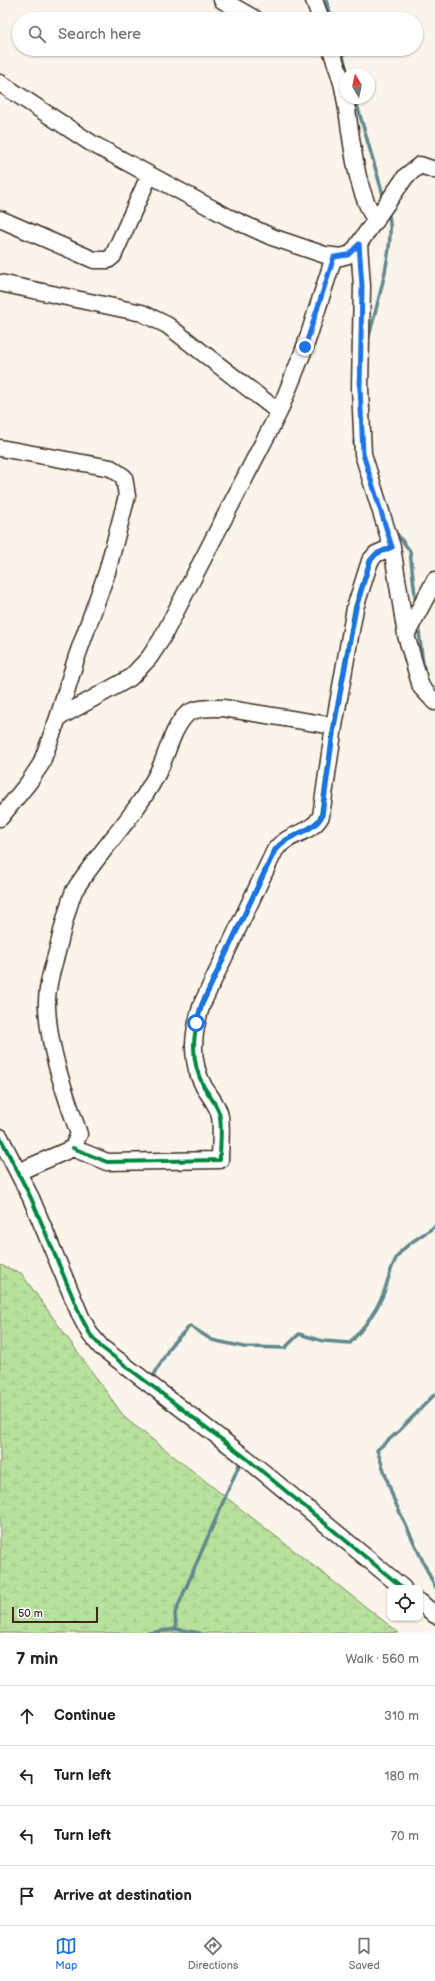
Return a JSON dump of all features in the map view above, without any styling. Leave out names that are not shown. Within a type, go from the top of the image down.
[{"type":"street","points":[[222,0],[243,12]]},
{"type":"street","points":[[314,0],[318,12]]},
{"type":"street","points":[[331,56],[343,86],[358,175],[375,216]]},
{"type":"street","points":[[0,82],[91,143],[149,176],[228,217],[272,237],[334,257],[348,255],[359,244],[375,216],[406,176],[420,165],[435,170]]},
{"type":"street","points":[[0,219],[94,260],[108,260],[113,256],[149,176]]},
{"type":"street","points":[[359,244],[362,286],[360,388],[363,454],[392,547],[406,635],[421,687],[435,702]]},
{"type":"street","points":[[58,718],[130,678],[149,658],[161,640],[279,412],[313,325],[334,257]]},
{"type":"street","points":[[0,283],[142,313],[166,325],[279,412]]},
{"type":"street","points":[[0,448],[110,468],[124,477],[127,487],[127,496],[107,572],[41,764],[29,782],[0,818]]},
{"type":"street","points":[[73,1148],[107,1162],[220,1160],[220,1116],[202,1082],[195,1058],[192,1041],[196,1023],[202,1004],[275,850],[282,841],[310,829],[322,816],[334,726],[356,608],[370,561],[376,554],[392,547]]},
{"type":"street","points":[[406,635],[435,580]]},
{"type":"street","points":[[18,1172],[73,1148],[79,1134],[58,1072],[47,1005],[50,980],[68,904],[74,891],[150,789],[178,726],[187,714],[195,710],[223,708],[334,726]]},
{"type":"street","points":[[0,1137],[31,1198],[81,1317],[90,1334],[101,1347],[246,1458],[399,1585]]},
{"type":"street","points":[[423,1604],[435,1614]]},
{"type":"green space","points":[[0,1265],[21,1273],[125,1418],[399,1633],[0,1633]]},
{"type":"waterway","points":[[326,0],[330,12]]},
{"type":"waterway","points":[[343,56],[346,68]]},
{"type":"waterway","points":[[357,104],[384,198]]},
{"type":"waterway","points":[[368,340],[388,257],[390,239],[388,211]]},
{"type":"waterway","points":[[355,435],[354,443],[356,449]]},
{"type":"waterway","points":[[394,530],[410,551],[416,604]]},
{"type":"waterway","points":[[418,624],[424,672]]},
{"type":"waterway","points":[[152,1378],[171,1345],[190,1326],[212,1340],[244,1347],[285,1348],[299,1334],[323,1341],[350,1343],[368,1321],[379,1304],[396,1258],[403,1249],[435,1226]]},
{"type":"waterway","points":[[435,1394],[399,1431],[377,1450],[394,1500],[435,1587]]},
{"type":"waterway","points":[[176,1629],[175,1613],[239,1465]]},
{"type":"waterway","points":[[148,1633],[176,1629],[200,1633]]},
{"type":"cycle path","points":[[73,1148],[107,1162],[220,1160],[221,1122],[219,1113],[216,1105],[199,1077],[194,1056],[196,1025],[199,1014],[202,1004],[275,850],[287,840],[312,826],[321,816],[334,726],[355,608],[370,561],[376,554],[392,547]]},
{"type":"cycle path","points":[[0,1137],[31,1198],[81,1317],[90,1334],[101,1347],[246,1458],[399,1585]]},
{"type":"route","points":[[196,1023],[202,1004],[275,850],[282,841],[310,829],[322,816],[334,726],[356,608],[370,561],[376,554],[392,547],[363,454],[360,388],[362,286],[359,244],[353,252],[348,255],[334,257],[318,311],[305,347]]}]
